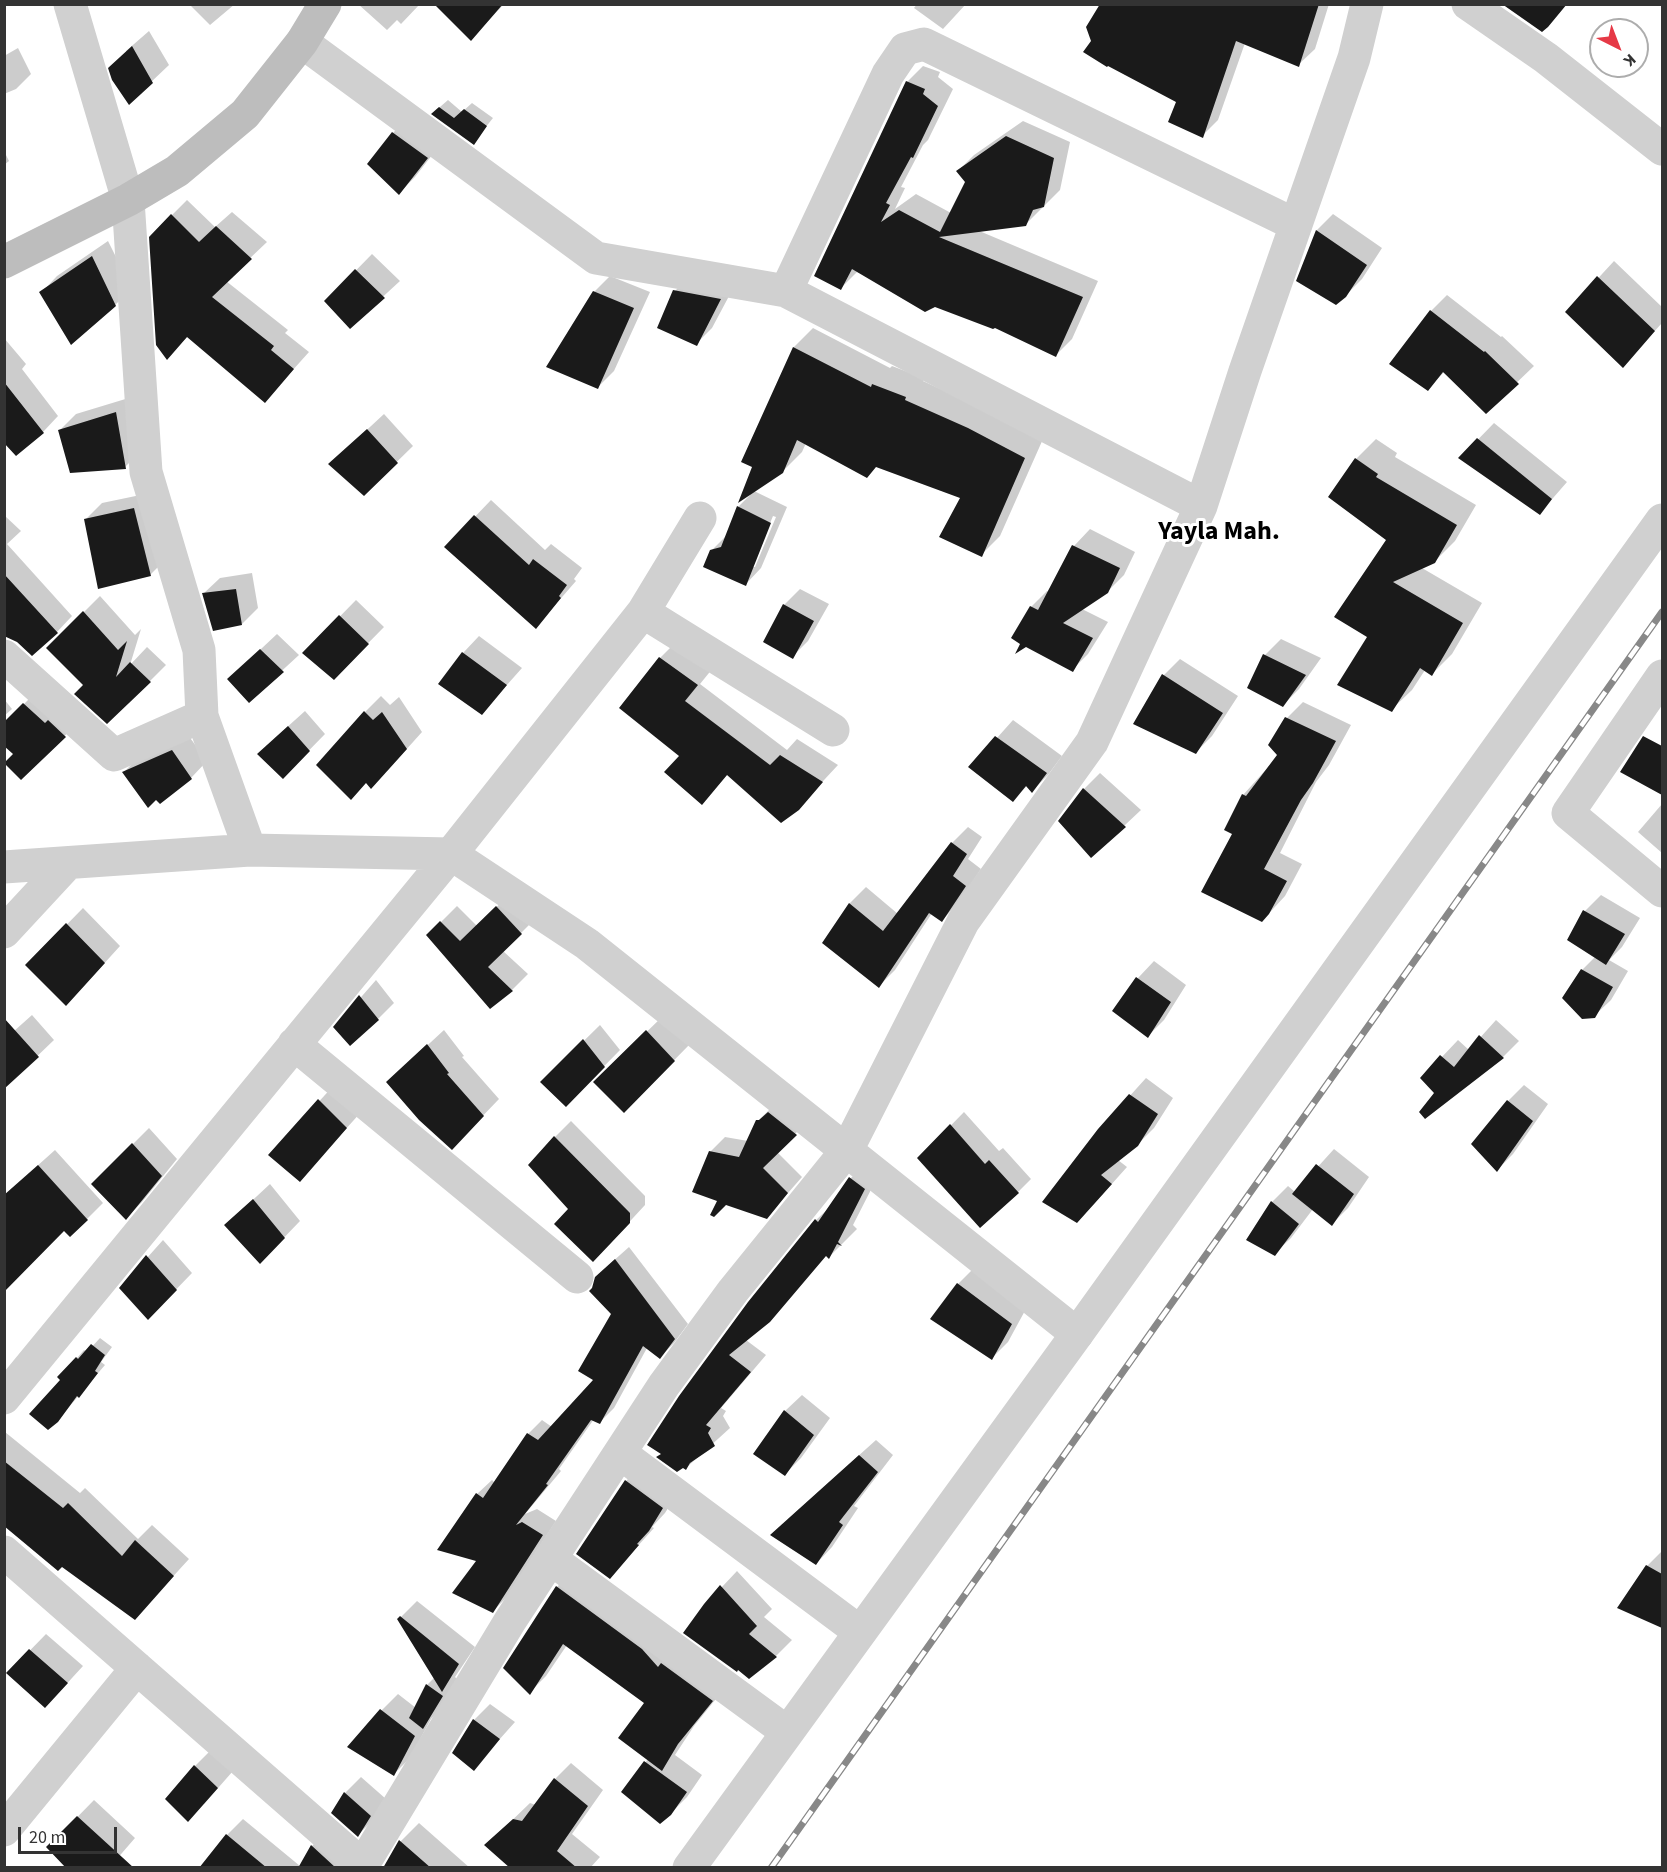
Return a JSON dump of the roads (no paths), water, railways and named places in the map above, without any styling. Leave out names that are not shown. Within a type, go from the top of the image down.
[{"type":"main road","points":[[4,262],[128,200],[177,171],[245,114],[302,42],[325,4]]},
{"type":"street","points":[[70,4],[128,200],[146,472],[200,650],[202,716],[250,850]]},
{"type":"street","points":[[4,1552],[362,1866],[510,1622],[664,1385],[733,1291],[847,1150],[963,922],[1092,742],[1201,506],[1245,371],[1354,58],[1367,4]]},
{"type":"street","points":[[1468,4],[1546,58],[1662,149]]},
{"type":"street","points":[[302,42],[596,258],[786,291],[1201,506]]},
{"type":"street","points":[[786,291],[888,74],[905,49],[924,44],[1296,225]]},
{"type":"street","points":[[4,1398],[451,854],[644,612],[700,518]]},
{"type":"street","points":[[689,1868],[1077,1334],[1662,520]]},
{"type":"street","points":[[644,612],[833,730]]},
{"type":"street","points":[[4,656],[114,755],[202,716]]},
{"type":"street","points":[[1662,676],[1569,813],[1662,891]]},
{"type":"street","points":[[4,867],[250,850],[451,854],[587,944],[1077,1334]]},
{"type":"street","points":[[4,932],[68,863]]},
{"type":"street","points":[[294,1044],[577,1277]]},
{"type":"street","points":[[620,1453],[860,1632]]},
{"type":"street","points":[[551,1558],[787,1732]]},
{"type":"street","points":[[4,1830],[137,1668]]},
{"type":"railway","points":[[771,1868],[1662,612]]},
{"type":"district","name":"Yayla Mah.","points":[[1219,533]]}]
